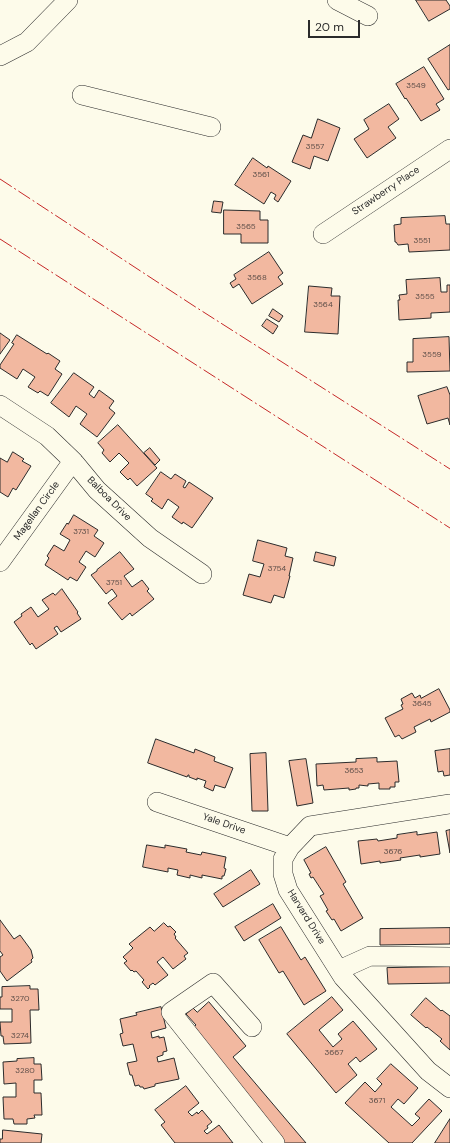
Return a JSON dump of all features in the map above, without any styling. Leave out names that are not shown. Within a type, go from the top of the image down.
[{"type":"street","points":[[0,56],[27,42],[68,0]]},
{"type":"street","points":[[337,0],[368,16]]},
{"type":"street","points":[[82,95],[211,127]]},
{"type":"street","name":"Strawberry Place","points":[[323,234],[450,148]]},
{"type":"street","name":"Balboa Drive","points":[[0,405],[47,436],[73,461],[97,490],[150,538],[202,574]]},
{"type":"street","name":"Magellan Circle","points":[[0,562],[73,461]]},
{"type":"street","name":"Yale Drive","points":[[157,802],[290,847]]},
{"type":"street","name":"Harvard Drive","points":[[450,804],[310,826],[290,847],[283,859],[283,874],[288,890],[343,977],[428,1071],[450,1088]]},
{"type":"street","points":[[339,970],[370,956],[450,957]]},
{"type":"street","points":[[252,1027],[213,983],[171,1012],[275,1143]]},
{"type":"building","points":[[416,0],[446,0],[450,6],[450,9],[429,21]]},
{"type":"building","points":[[450,45],[450,89],[448,90],[428,59]]},
{"type":"building","points":[[424,67],[444,99],[436,104],[440,110],[421,121],[396,84]]},
{"type":"building","points":[[389,104],[399,119],[388,127],[396,138],[367,158],[354,139],[369,129],[364,120]]},
{"type":"building","points":[[318,119],[340,128],[328,161],[314,156],[310,169],[292,162],[303,135],[311,138]]},
{"type":"building","points":[[253,158],[267,168],[268,166],[291,181],[278,202],[274,199],[276,195],[271,192],[264,204],[235,185]]},
{"type":"building","points":[[214,201],[223,202],[221,213],[212,212]]},
{"type":"building","points":[[224,210],[260,211],[260,220],[268,220],[268,243],[241,243],[241,234],[224,234]]},
{"type":"building","points":[[445,216],[446,224],[450,224],[450,250],[409,252],[408,244],[398,245],[395,242],[394,225],[401,224],[401,218]]},
{"type":"building","points":[[269,252],[283,273],[278,277],[283,284],[252,304],[239,284],[233,288],[230,283],[236,279],[234,275]]},
{"type":"building","points":[[440,278],[441,292],[447,292],[447,285],[450,285],[450,312],[431,313],[431,318],[399,320],[398,300],[400,300],[399,295],[407,294],[406,280]]},
{"type":"building","points":[[309,286],[332,288],[331,296],[340,296],[338,334],[305,332]]},
{"type":"building","points":[[273,309],[283,316],[279,322],[269,316]]},
{"type":"building","points":[[267,319],[278,326],[273,334],[262,326]]},
{"type":"building","points":[[0,333],[10,340],[0,354]]},
{"type":"building","points":[[17,335],[60,361],[55,369],[62,374],[48,396],[40,391],[38,393],[28,387],[35,377],[23,369],[17,379],[0,368],[0,365],[14,344],[12,343]]},
{"type":"building","points":[[449,337],[450,371],[407,372],[407,362],[413,362],[413,339]]},
{"type":"building","points":[[74,373],[94,387],[89,394],[94,398],[99,390],[114,401],[109,408],[115,413],[97,437],[80,424],[87,414],[76,406],[69,417],[51,403]]},
{"type":"building","points":[[447,387],[450,395],[450,425],[448,418],[427,424],[418,396]]},
{"type":"building","points":[[118,425],[157,468],[137,486],[130,478],[128,480],[120,472],[129,463],[119,453],[110,462],[102,453],[104,450],[98,443]]},
{"type":"building","points":[[150,448],[160,460],[155,465],[144,453]]},
{"type":"building","points":[[13,452],[24,459],[22,461],[31,466],[16,490],[13,488],[8,497],[0,492],[0,458],[7,462]]},
{"type":"building","points":[[161,472],[171,479],[175,474],[186,481],[183,487],[185,488],[189,482],[213,498],[192,528],[183,522],[182,524],[172,517],[179,507],[168,499],[162,509],[151,501],[153,499],[146,494]]},
{"type":"building","points":[[74,515],[98,530],[94,536],[104,543],[95,557],[86,551],[79,562],[86,567],[77,581],[70,577],[68,580],[45,565],[49,558],[47,556],[54,545],[64,551],[70,540],[60,534]]},
{"type":"building","points":[[258,540],[287,548],[285,556],[293,558],[284,598],[274,595],[271,603],[243,595],[249,574],[260,577],[264,564],[253,561]]},
{"type":"building","points":[[120,552],[134,569],[124,576],[132,587],[142,580],[149,589],[147,591],[154,599],[132,616],[130,613],[122,620],[108,603],[117,596],[112,589],[106,594],[91,575]]},
{"type":"building","points":[[316,552],[336,557],[334,566],[314,561]]},
{"type":"building","points":[[62,589],[78,612],[77,613],[81,619],[61,632],[57,626],[54,628],[58,634],[36,649],[32,643],[30,645],[14,622],[22,616],[21,614],[31,607],[38,617],[49,609],[42,600],[53,593],[55,595]]},
{"type":"building","points":[[439,689],[450,712],[431,722],[430,719],[414,727],[416,732],[402,739],[399,735],[395,737],[385,718],[403,709],[401,699],[412,693],[415,698],[420,695],[421,698]]},
{"type":"building","points":[[156,739],[194,753],[195,749],[215,757],[214,761],[233,768],[225,788],[215,785],[213,791],[204,787],[206,781],[197,778],[197,780],[189,777],[189,775],[187,777],[148,763]]},
{"type":"building","points":[[450,749],[450,775],[444,776],[443,771],[438,772],[435,751]]},
{"type":"building","points":[[266,753],[268,811],[252,811],[250,754]]},
{"type":"building","points":[[377,758],[377,762],[397,761],[399,782],[395,782],[395,787],[390,787],[390,789],[379,789],[379,783],[368,784],[368,786],[359,785],[359,788],[349,790],[349,788],[324,790],[323,785],[317,786],[316,764],[356,762],[356,759]]},
{"type":"building","points":[[306,759],[313,803],[297,806],[289,761]]},
{"type":"building","points":[[450,830],[450,853],[446,831]]},
{"type":"building","points":[[417,832],[417,835],[437,832],[440,854],[420,857],[420,855],[400,858],[401,860],[361,864],[358,841],[377,839],[378,841],[397,838],[397,835]]},
{"type":"building","points":[[147,845],[165,848],[165,845],[187,849],[186,852],[201,855],[202,852],[226,857],[224,868],[226,869],[224,876],[222,876],[222,879],[202,875],[202,878],[190,875],[190,878],[177,875],[178,870],[168,868],[168,872],[143,867]]},
{"type":"building","points":[[326,847],[346,882],[343,884],[363,918],[341,931],[334,919],[332,920],[326,911],[328,910],[320,896],[324,894],[313,877],[311,878],[309,874],[311,873],[304,860]]},
{"type":"building","points":[[251,870],[260,884],[223,907],[214,894]]},
{"type":"building","points":[[273,904],[281,918],[244,941],[235,927]]},
{"type":"building","points":[[0,920],[14,939],[20,935],[31,950],[33,958],[31,960],[32,962],[7,981],[0,971],[0,957],[3,955],[0,951]]},
{"type":"building","points":[[164,923],[176,932],[174,934],[176,937],[175,938],[188,953],[184,956],[186,959],[173,969],[163,957],[157,962],[168,975],[155,985],[153,983],[148,989],[142,982],[144,980],[136,971],[131,971],[124,963],[127,961],[123,957],[133,948],[129,944],[150,927],[154,931]]},
{"type":"building","points":[[281,927],[301,960],[305,957],[326,991],[304,1005],[283,971],[279,973],[259,940]]},
{"type":"building","points":[[450,928],[450,944],[380,945],[380,929]]},
{"type":"building","points":[[450,967],[450,983],[388,984],[387,968]]},
{"type":"building","points":[[30,986],[30,989],[38,989],[39,1010],[30,1010],[31,1043],[4,1044],[3,1036],[1,1036],[0,1022],[12,1022],[12,1009],[0,1009],[2,987]]},
{"type":"building","points":[[332,997],[343,1010],[319,1030],[333,1047],[342,1039],[338,1034],[353,1021],[377,1049],[360,1062],[356,1057],[348,1064],[357,1075],[336,1093],[287,1034]]},
{"type":"building","points":[[426,998],[441,1011],[442,1010],[450,1016],[450,1050],[440,1041],[442,1039],[411,1015]]},
{"type":"building","points":[[209,1002],[246,1046],[233,1057],[306,1143],[284,1143],[190,1030],[196,1025],[186,1014],[193,1008],[197,1012]]},
{"type":"building","points":[[161,1007],[166,1028],[151,1032],[152,1038],[159,1036],[159,1038],[164,1037],[167,1051],[163,1052],[163,1055],[157,1057],[158,1062],[174,1058],[179,1079],[155,1084],[155,1086],[144,1089],[139,1085],[135,1086],[132,1075],[130,1075],[127,1063],[137,1061],[133,1044],[123,1046],[120,1034],[123,1033],[120,1019],[137,1015],[136,1013]]},
{"type":"building","points":[[34,1058],[34,1064],[41,1064],[42,1080],[34,1080],[34,1093],[41,1093],[42,1115],[34,1115],[35,1118],[27,1119],[27,1124],[14,1124],[13,1119],[4,1119],[3,1097],[16,1097],[16,1083],[4,1084],[3,1062]]},
{"type":"building","points":[[391,1064],[418,1088],[404,1104],[398,1099],[391,1107],[412,1126],[420,1118],[415,1114],[429,1099],[442,1111],[412,1143],[389,1143],[345,1103],[365,1082],[375,1092],[382,1084],[377,1079]]},
{"type":"building","points":[[186,1086],[199,1103],[188,1112],[192,1116],[197,1112],[198,1114],[202,1110],[212,1122],[204,1131],[207,1134],[219,1125],[233,1143],[175,1143],[161,1125],[165,1122],[155,1110]]},
{"type":"building","points":[[450,1119],[450,1143],[435,1143]]},
{"type":"building","points":[[3,1130],[42,1134],[41,1143],[0,1143]]},
{"type":"power","points":[[0,179],[194,306],[450,469]]},
{"type":"power","points":[[0,239],[450,528]]}]
